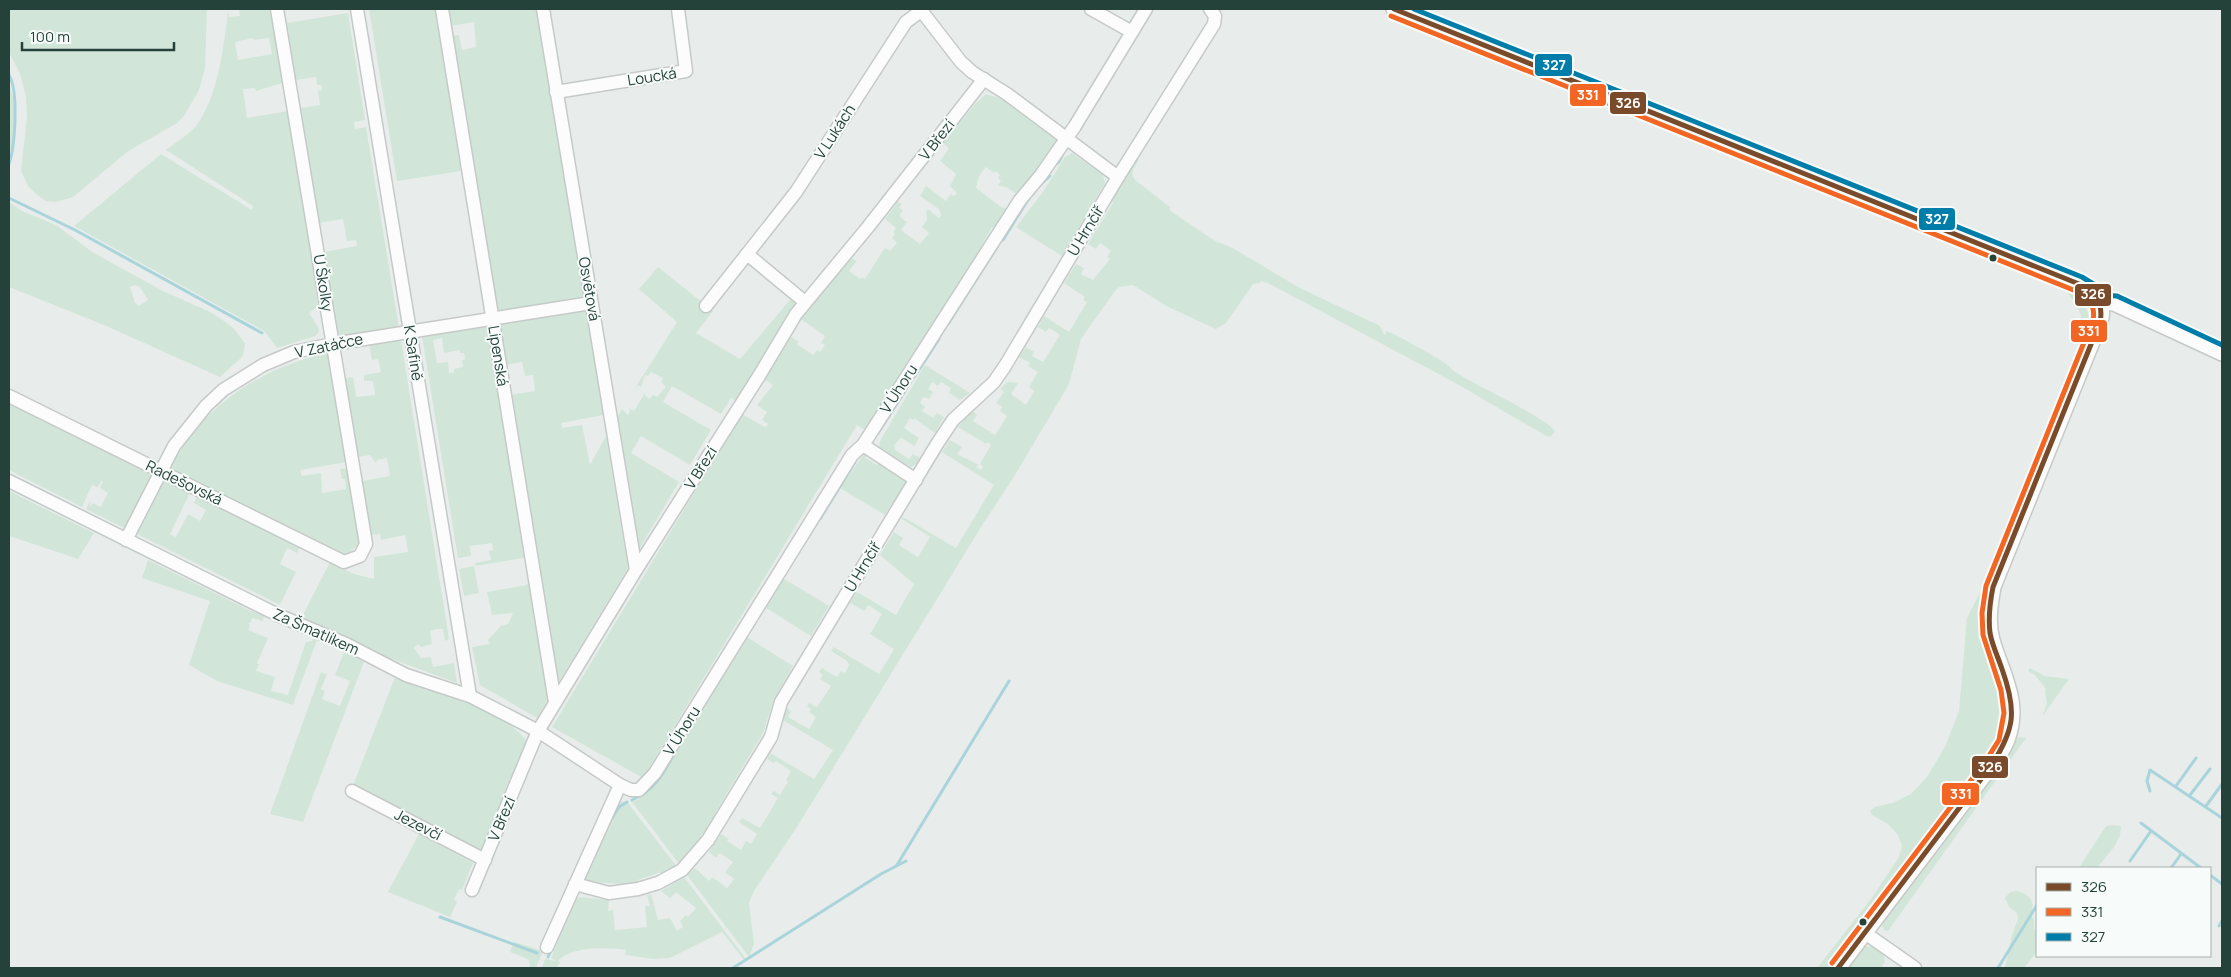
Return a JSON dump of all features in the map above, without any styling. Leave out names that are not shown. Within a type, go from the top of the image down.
[{"type":"street","name":"U Školky","points":[[277,9],[366,544],[360,556]]},
{"type":"street","name":"K Safině","points":[[357,9],[470,696]]},
{"type":"street","name":"Lipenská","points":[[442,9],[555,702]]},
{"type":"street","name":"Osvětová","points":[[543,9],[636,570]]},
{"type":"street","name":"Loucká","points":[[556,92],[686,71],[678,9]]},
{"type":"street","points":[[1090,9],[1132,32]]},
{"type":"street","name":"V Úhoru","points":[[620,786],[631,790],[640,790],[655,773],[852,455],[863,445],[1020,200],[1041,175],[1066,138],[1146,9]]},
{"type":"street","name":"U Hrnčíř","points":[[575,884],[609,893],[638,889],[658,883],[682,870],[708,840],[771,737],[781,702],[953,420],[994,382],[1005,366],[1118,177],[1214,24],[1215,16],[1210,9]]},
{"type":"street","points":[[1394,9],[2069,280],[2090,291],[2100,302],[2102,312],[2100,322],[1993,587],[1990,606],[1991,639],[2006,676],[2011,696],[2012,716],[2007,740],[1991,766],[1838,968]]},
{"type":"street","points":[[921,10],[961,62],[972,72],[1118,177]]},
{"type":"street","name":"V Lukách","points":[[706,306],[796,192],[906,22],[921,10]]},
{"type":"street","name":"V Březí","points":[[472,890],[538,731],[636,570],[805,302],[874,219],[984,79]]},
{"type":"street","points":[[747,254],[805,302]]},
{"type":"street","points":[[2100,302],[2114,303],[2222,353]]},
{"type":"street","name":"V Zatáčce","points":[[126,540],[174,446],[206,406],[223,390],[246,374],[294,352],[333,344],[591,303]]},
{"type":"street","name":"Radešovská","points":[[9,396],[344,562],[360,556]]},
{"type":"street","points":[[863,445],[916,480]]},
{"type":"street","name":"Za Šmatlíkem","points":[[9,481],[278,615],[348,645],[406,675],[470,696],[538,731],[620,786]]},
{"type":"street","points":[[547,947],[620,786]]},
{"type":"street","name":"Jezevčí","points":[[352,791],[485,860]]},
{"type":"street","points":[[1865,933],[1914,968]]},
{"type":"green space","points":[[9,9],[207,9],[205,68],[199,90],[184,116],[177,123],[127,152],[73,197],[56,202],[46,201],[28,186],[21,171],[27,117],[26,96],[20,74],[9,52]]},
{"type":"green space","points":[[239,9],[273,9],[285,82],[256,91],[255,88],[243,89],[247,118],[289,111],[321,304],[309,313],[318,327],[319,332],[315,336],[277,348],[265,332],[74,226],[161,154],[252,210],[253,206],[166,150],[193,129],[204,114],[219,71],[228,11],[229,17],[240,16]],"holes":[[[253,38],[254,40],[269,38],[272,54],[238,60],[235,42]]]},
{"type":"green space","points":[[369,9],[435,9],[461,171],[397,181]]},
{"type":"green space","points":[[447,9],[537,9],[584,298],[496,312],[452,36],[459,35],[462,50],[476,47],[474,22],[450,26]]},
{"type":"green space","points":[[348,13],[365,120],[354,122],[355,129],[366,127],[399,328],[338,338],[324,252],[357,246],[356,240],[347,241],[343,219],[319,223],[301,108],[320,105],[318,91],[322,90],[321,85],[317,85],[316,77],[296,80],[287,23]]},
{"type":"green space","points":[[9,82],[13,100],[15,128],[9,155]]},
{"type":"green space","points":[[986,94],[999,98],[1000,95],[1055,136],[1057,142],[1019,196],[1008,188],[998,185],[1001,181],[998,178],[1000,175],[996,171],[994,173],[986,167],[979,176],[976,188],[1001,207],[1011,210],[997,230],[992,227],[978,252],[981,255],[963,283],[959,281],[956,287],[960,289],[947,307],[944,306],[942,310],[944,312],[931,330],[930,328],[900,373],[870,427],[859,439],[865,430],[857,425],[643,778],[552,727],[742,414],[765,427],[768,424],[762,420],[767,412],[757,405],[773,385],[763,379],[790,336],[799,342],[797,344],[813,355],[817,350],[820,352],[825,345],[821,343],[825,336],[801,319],[805,313],[851,258],[857,261],[849,271],[860,279],[862,277],[865,279],[885,248],[890,251],[897,243],[892,238],[896,228],[885,219],[898,202],[902,204],[899,207],[903,211],[900,214],[901,218],[907,222],[901,230],[920,244],[929,233],[922,227],[927,220],[926,212],[928,209],[939,218],[941,215],[939,209],[920,196],[926,186],[946,201],[951,194],[954,196],[957,193],[950,186],[956,174],[940,161],[949,148],[943,143],[976,103]]},
{"type":"green space","points":[[1072,153],[1103,175],[1105,183],[1062,256],[1016,227],[1043,192],[1065,157]]},
{"type":"green space","points":[[1136,158],[1139,160],[1133,172],[1135,180],[1170,207],[1169,209],[1172,212],[1215,241],[1231,247],[1298,287],[1380,326],[1384,334],[1386,334],[1386,331],[1390,332],[1415,345],[1445,363],[1458,374],[1511,402],[1555,431],[1550,437],[1546,436],[1459,385],[1268,283],[1260,281],[1261,283],[1253,284],[1226,323],[1216,329],[1166,306],[1133,285],[1119,287],[1081,339],[1069,384],[1015,475],[797,827],[754,891],[749,903],[754,944],[749,957],[687,875],[695,868],[709,881],[712,877],[727,888],[734,879],[725,872],[733,862],[720,853],[716,858],[709,852],[721,834],[729,839],[727,841],[741,850],[746,841],[751,844],[757,834],[739,822],[742,818],[760,828],[778,798],[771,794],[774,791],[780,795],[788,782],[786,780],[791,771],[776,761],[774,763],[767,759],[770,753],[814,779],[833,750],[783,720],[787,708],[791,711],[788,717],[809,729],[816,717],[809,712],[811,709],[807,707],[809,703],[817,707],[831,686],[820,679],[823,675],[819,672],[822,668],[837,677],[841,671],[845,673],[849,665],[847,661],[831,651],[834,647],[879,674],[894,649],[870,634],[882,614],[868,605],[864,611],[850,603],[857,592],[896,615],[914,584],[880,555],[894,532],[903,538],[899,545],[918,557],[930,537],[902,519],[903,517],[956,548],[994,485],[942,452],[950,440],[962,447],[957,454],[979,465],[976,467],[981,470],[983,466],[980,464],[991,445],[988,442],[986,444],[958,427],[972,411],[977,415],[973,421],[995,435],[1007,416],[1000,411],[1002,407],[996,403],[1004,392],[1000,389],[1007,382],[1018,383],[1011,394],[1026,405],[1034,391],[1029,387],[1038,372],[1028,366],[1030,363],[1019,357],[1026,347],[1034,352],[1032,356],[1043,362],[1060,335],[1049,328],[1046,332],[1038,327],[1044,316],[1069,332],[1087,302],[1083,300],[1085,297],[1064,283],[1076,264],[1084,268],[1081,274],[1093,280],[1110,259],[1107,257],[1111,251],[1100,243],[1096,249],[1088,244],[1113,203],[1111,198]]},
{"type":"green space","points":[[9,202],[22,211],[56,225],[92,252],[163,291],[210,312],[224,321],[234,329],[245,344],[243,356],[220,377],[104,325],[9,287]],"holes":[[[135,285],[140,287],[148,300],[139,306],[135,303],[130,287]]]},
{"type":"green space","points":[[2004,259],[2069,286],[2087,310],[2091,327],[1990,585],[2007,704],[2001,738],[1985,762],[1982,760],[1977,761],[1980,768],[1877,908],[1875,906],[1865,915],[1866,918],[1846,944],[1849,946],[1832,968],[1817,968],[1871,899],[1899,857],[1902,846],[1898,835],[1888,824],[1872,815],[1870,811],[1875,807],[1892,803],[1911,794],[1927,777],[1945,747],[1959,711],[1967,618],[1984,585],[2083,338],[2084,332],[2080,314],[2068,293],[2002,264]]},
{"type":"green space","points":[[658,267],[713,311],[696,333],[740,359],[790,300],[797,304],[739,402],[731,398],[721,414],[672,386],[663,402],[711,430],[690,465],[641,436],[631,453],[679,482],[638,551],[616,419],[622,409],[628,415],[630,411],[628,408],[634,411],[645,393],[645,396],[650,399],[653,395],[657,397],[666,387],[661,382],[663,378],[651,372],[648,376],[645,375],[641,387],[638,385],[630,396],[677,322],[639,289]]},
{"type":"green space","points":[[586,310],[603,415],[561,423],[562,428],[582,425],[590,465],[606,436],[628,568],[558,683],[510,395],[535,391],[533,375],[525,376],[522,362],[505,365],[499,324]]},
{"type":"green space","points":[[487,326],[524,558],[475,566],[475,563],[491,560],[489,551],[493,550],[492,543],[470,546],[471,556],[458,558],[422,336]],"holes":[[[442,338],[444,353],[460,350],[460,353],[464,353],[463,367],[454,369],[454,373],[449,373],[448,362],[437,363],[433,340]]]},
{"type":"green space","points":[[401,340],[449,639],[445,641],[443,629],[436,629],[430,631],[432,644],[421,647],[418,644],[414,648],[421,658],[431,657],[433,667],[454,663],[457,683],[378,654],[302,617],[330,562],[354,574],[374,579],[374,557],[408,552],[405,535],[381,540],[380,534],[371,535],[362,481],[390,476],[387,458],[377,460],[376,463],[370,455],[358,457],[345,378],[353,377],[356,397],[375,395],[373,381],[364,381],[364,375],[381,372],[378,359],[372,360],[369,345]]},
{"type":"green space","points":[[328,352],[347,462],[300,470],[302,476],[321,473],[322,493],[346,489],[345,479],[342,479],[340,469],[348,468],[360,544],[344,556],[170,469],[199,425],[236,392],[279,369],[303,359]]},
{"type":"green space","points":[[925,365],[970,393],[960,400],[949,393],[951,388],[941,382],[938,386],[932,382],[928,389],[933,392],[929,399],[923,397],[920,403],[925,407],[922,411],[933,418],[937,413],[944,417],[935,433],[914,418],[913,420],[910,418],[904,428],[919,438],[914,446],[902,438],[894,446],[895,450],[909,459],[913,454],[920,458],[911,467],[879,449],[880,441]]},
{"type":"green space","points":[[9,402],[151,473],[151,478],[126,529],[86,509],[90,501],[90,507],[93,503],[101,507],[108,493],[100,488],[103,481],[101,481],[98,487],[92,485],[82,507],[9,470]]},
{"type":"green space","points":[[864,454],[867,455],[865,458],[877,465],[879,462],[904,479],[906,483],[894,507],[891,505],[885,515],[840,488]]},
{"type":"green space","points":[[165,480],[190,493],[170,534],[176,537],[188,514],[200,521],[206,510],[194,503],[197,496],[300,547],[297,553],[287,548],[280,564],[296,572],[280,605],[137,534]]},
{"type":"green space","points":[[9,491],[94,533],[78,559],[9,536]]},
{"type":"green space","points":[[148,560],[264,616],[263,621],[252,618],[250,623],[248,623],[250,625],[248,630],[268,638],[257,663],[259,664],[256,671],[275,677],[271,691],[288,695],[306,642],[312,641],[313,638],[317,640],[293,705],[217,681],[189,665],[210,601],[142,578]]},
{"type":"green space","points":[[474,566],[479,593],[464,596],[459,569]]},
{"type":"green space","points":[[781,577],[829,606],[811,636],[766,608],[747,637],[793,666],[774,699],[763,733],[714,815],[717,817],[705,837],[702,834],[697,843],[700,844],[680,865],[632,802],[639,799],[655,782]]},
{"type":"green space","points":[[528,582],[548,699],[537,718],[480,685],[472,647],[489,644],[488,640],[501,626],[508,624],[513,613],[492,615],[487,592],[527,585]]},
{"type":"green space","points":[[344,652],[364,662],[303,822],[270,814],[321,672],[327,674],[321,689],[325,691],[322,699],[340,706],[350,681],[335,675]]},
{"type":"green space","points":[[2030,668],[2045,676],[2069,679],[2042,717],[2047,704],[2046,689],[2035,675],[2028,671]]},
{"type":"green space","points":[[395,677],[482,708],[499,717],[526,740],[525,752],[482,853],[352,788]]},
{"type":"green space","points":[[2019,737],[2026,738],[1888,931],[1885,931],[1880,923],[2013,740]]},
{"type":"green space","points":[[623,801],[625,805],[628,803],[677,867],[663,876],[661,872],[638,880],[639,885],[626,887],[623,884],[587,882],[585,879],[589,870],[587,869],[617,803]]},
{"type":"green space","points":[[2106,826],[2121,826],[2120,836],[2114,847],[2098,867],[2080,867]]},
{"type":"green space","points":[[419,834],[473,863],[462,890],[459,889],[454,900],[457,902],[450,917],[388,892]]},
{"type":"green space","points":[[684,877],[746,959],[744,960],[722,932],[670,958],[654,959],[625,955],[626,950],[600,948],[580,950],[564,956],[558,961],[560,962],[557,968],[542,968],[545,959],[556,961],[551,958],[574,901],[580,897],[609,900],[608,911],[613,910],[615,930],[647,927],[645,906],[650,906],[647,895],[651,894],[658,920],[670,918],[677,931],[683,927],[680,921],[686,915],[688,917],[696,908],[676,892],[670,898],[661,891]]},
{"type":"green space","points":[[2017,891],[2026,894],[2032,903],[2030,915],[2034,919],[2034,929],[2036,929],[2036,953],[2024,968],[2005,968],[2012,935],[2018,919],[2017,913],[2009,907],[2005,898],[2010,892]]},
{"type":"green space","points":[[514,942],[543,951],[536,968],[529,968],[528,959],[510,952]]},
{"type":"green space","points":[[1873,945],[1883,951],[1885,962],[1882,966],[1884,968],[1848,968],[1864,946],[1871,947]]},
{"type":"waterway","points":[[9,75],[15,106],[13,145],[9,164]]},
{"type":"waterway","points":[[1058,163],[1062,156]]},
{"type":"waterway","points":[[1041,184],[1050,176]]},
{"type":"waterway","points":[[9,198],[75,230],[262,333]]},
{"type":"waterway","points":[[1003,240],[1029,198]]},
{"type":"waterway","points":[[948,324],[997,247]]},
{"type":"waterway","points":[[915,376],[939,339]]},
{"type":"waterway","points":[[878,433],[905,391]]},
{"type":"waterway","points":[[820,519],[855,462]]},
{"type":"waterway","points":[[897,865],[1009,681]]},
{"type":"waterway","points":[[632,800],[657,782],[673,756]]},
{"type":"waterway","points":[[2176,786],[2196,758]]},
{"type":"waterway","points":[[2190,795],[2210,769]]},
{"type":"waterway","points":[[2150,791],[2147,781],[2150,770],[2222,818]]},
{"type":"waterway","points":[[2206,806],[2222,784]]},
{"type":"waterway","points":[[612,818],[619,807],[627,802]]},
{"type":"waterway","points":[[2141,823],[2200,867]]},
{"type":"waterway","points":[[2130,861],[2151,831]]},
{"type":"waterway","points":[[2172,867],[2181,854]]},
{"type":"waterway","points":[[733,968],[881,874],[906,861]]},
{"type":"waterway","points":[[2211,876],[2222,884]]},
{"type":"waterway","points":[[1998,968],[2036,907]]},
{"type":"waterway","points":[[440,917],[537,953]]},
{"type":"waterway","points":[[2219,926],[2222,921]]},
{"type":"waterway","points":[[548,957],[552,948]]},
{"type":"transit line","name":"326","points":[[1394,9],[2079,284],[2090,291],[2097,299],[2101,309],[2100,322],[1993,587],[1989,621],[1990,633],[2007,684],[2011,708],[2011,719],[2005,741],[1991,766],[1838,968]]},
{"type":"transit line","name":"327","points":[[1414,9],[2082,277],[2095,285],[2106,297]]},
{"type":"transit line","name":"331","points":[[1391,16],[2076,291],[2084,296],[2092,306],[2093,320],[1986,586],[1982,613],[1983,635],[2001,690],[2004,713],[1999,740],[1985,762],[1832,963]]},
{"type":"transit line","name":"327","points":[[2101,295],[2117,296],[2222,345]]}]
